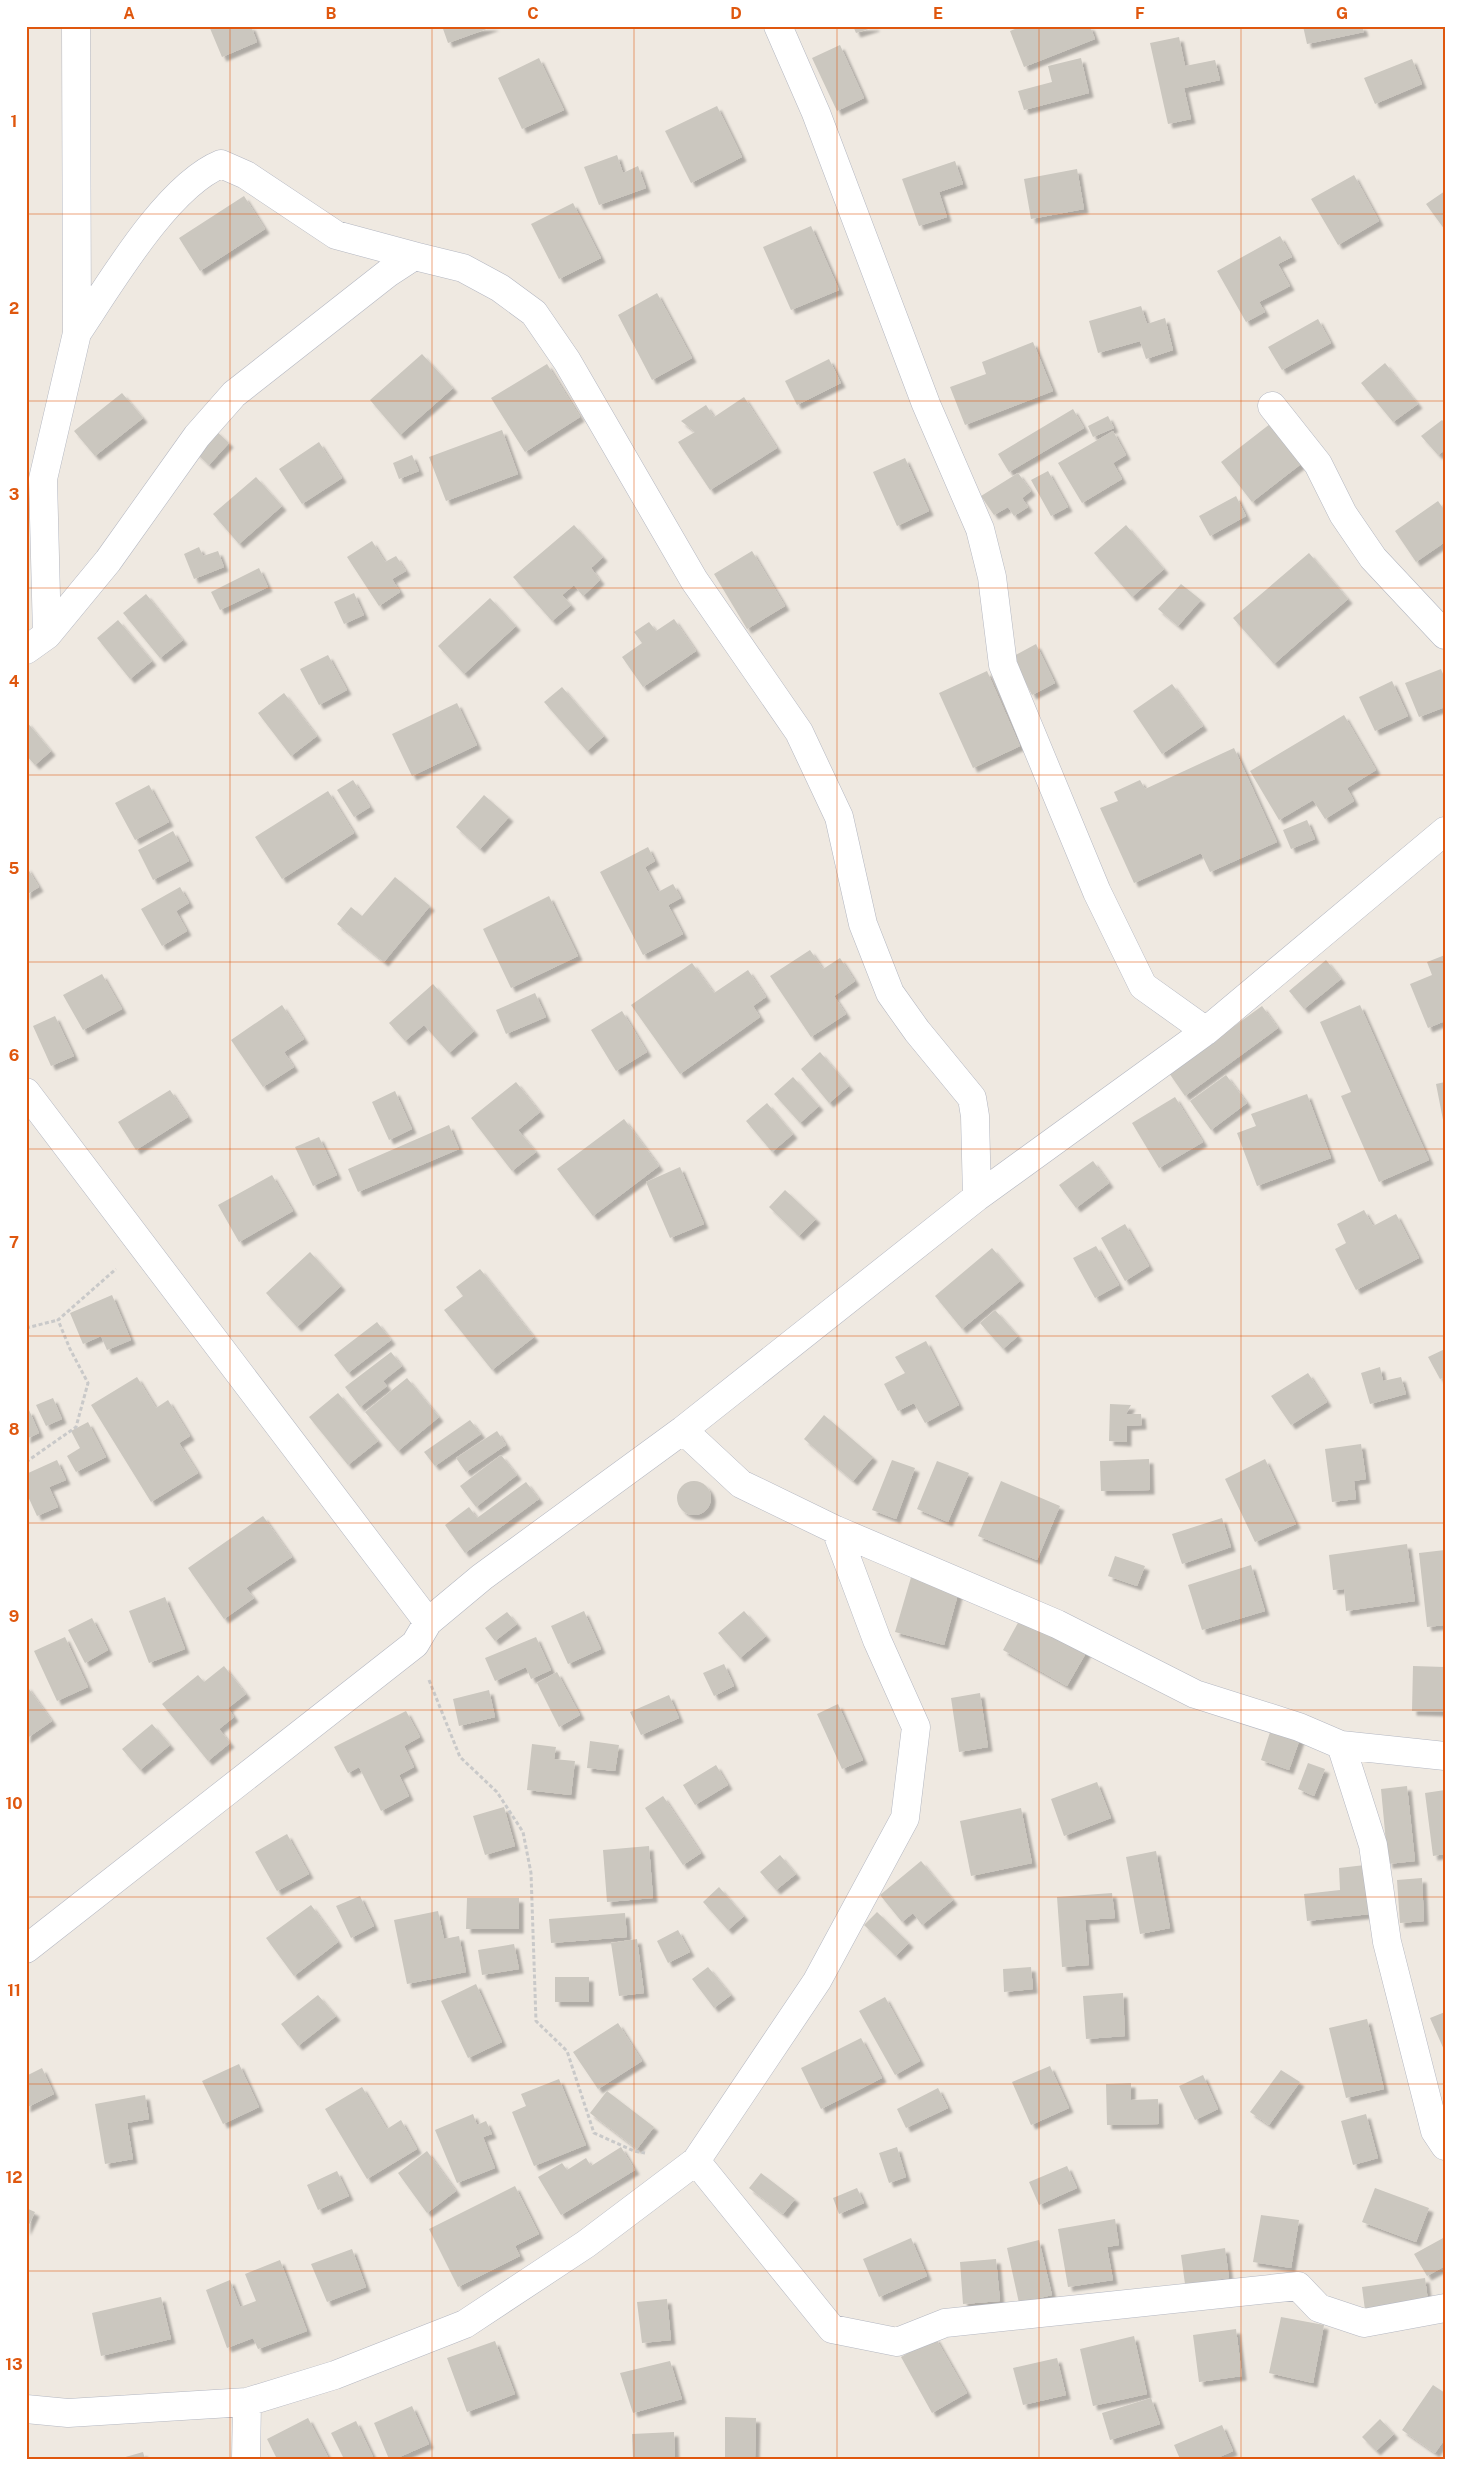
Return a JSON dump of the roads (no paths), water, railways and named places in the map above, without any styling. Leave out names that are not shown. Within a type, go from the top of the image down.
[{"type":"street","points":[[36,643],[43,479],[77,333],[76,26]]},
{"type":"street","points":[[778,26],[816,113],[926,404],[980,529],[992,577],[1003,665],[1097,892],[1143,986],[1206,1031]]},
{"type":"street","points":[[77,333],[137,243],[174,200],[204,171],[221,164],[246,174],[336,235],[463,268],[500,288],[534,313],[567,361],[694,580],[799,732],[839,817],[863,924],[890,992],[917,1031],[972,1098],[975,1116],[977,1197]]},
{"type":"street","points":[[36,643],[108,561],[197,436],[234,394],[388,273],[414,256]]},
{"type":"street","points":[[1272,406],[1318,464],[1343,514],[1373,558],[1445,635]]},
{"type":"street","points":[[26,1949],[422,1633],[482,1577],[683,1430],[977,1197],[1206,1031],[1445,830]]},
{"type":"street","points":[[26,1092],[142,1245],[422,1633]]},
{"type":"street","points":[[683,1430],[741,1484],[836,1530],[1057,1624],[1196,1694],[1299,1728],[1340,1745],[1445,1756]]},
{"type":"street","points":[[26,2409],[68,2413],[247,2402],[335,2374],[465,2324],[586,2244],[696,2160],[817,1982],[905,1818],[916,1727],[877,1640],[836,1530]]},
{"type":"street","points":[[1340,1745],[1373,1845],[1387,1942],[1435,2131],[1445,2146]]},
{"type":"street","points":[[696,2160],[832,2329],[897,2342],[945,2322],[1298,2286],[1319,2308],[1364,2323],[1445,2308]]},
{"type":"street","points":[[246,2459],[247,2402]]}]
